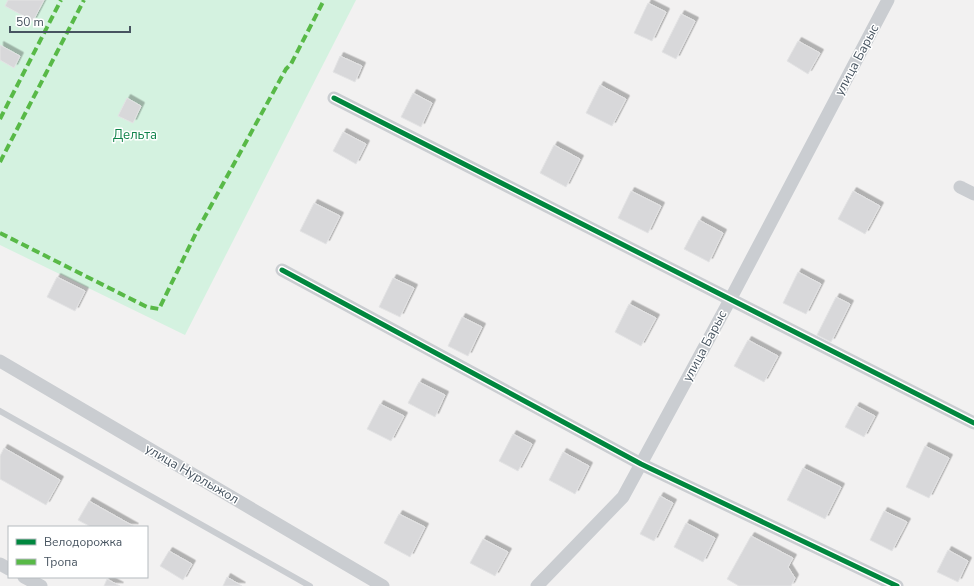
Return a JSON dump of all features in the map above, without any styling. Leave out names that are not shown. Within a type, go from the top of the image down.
[{"type":"street","name":"улица Барыс","points":[[537,586],[623,497],[731,298],[888,0]]},
{"type":"street","points":[[334,98],[974,422]]},
{"type":"street","points":[[960,187],[974,194]]},
{"type":"street","points":[[282,270],[641,464],[897,586]]},
{"type":"street","name":"улица Нурлыжол","points":[[0,361],[383,586]]},
{"type":"street","points":[[26,578],[41,586]]},
{"type":"lane","points":[[0,411],[310,586]]},
{"type":"green space","name":"Дельта","points":[[0,0],[356,0],[185,335],[0,245]]},
{"type":"building","points":[[8,0],[44,0],[33,21],[5,6]]},
{"type":"building","points":[[648,3],[666,12],[652,41],[634,33]]},
{"type":"building","points":[[681,14],[695,21],[676,59],[662,52]]},
{"type":"building","points":[[798,41],[820,53],[808,74],[787,61]]},
{"type":"building","points":[[0,45],[20,56],[14,68],[0,60]]},
{"type":"building","points":[[340,56],[362,66],[355,82],[333,72]]},
{"type":"building","points":[[600,85],[626,99],[612,126],[586,113]]},
{"type":"building","points":[[413,93],[432,103],[421,127],[401,117]]},
{"type":"building","points":[[127,98],[141,106],[133,123],[118,116]]},
{"type":"building","points":[[343,132],[366,144],[356,164],[333,151]]},
{"type":"building","points":[[554,145],[580,159],[566,187],[540,173]]},
{"type":"building","points":[[631,191],[661,206],[648,233],[618,218]]},
{"type":"building","points":[[853,191],[880,206],[865,234],[838,219]]},
{"type":"building","points":[[314,203],[340,216],[326,244],[300,231]]},
{"type":"building","points":[[699,220],[723,233],[709,262],[684,249]]},
{"type":"building","points":[[798,272],[821,284],[806,314],[783,303]]},
{"type":"building","points":[[57,277],[85,291],[75,311],[47,297]]},
{"type":"building","points":[[393,278],[414,288],[400,317],[379,307]]},
{"type":"building","points":[[836,297],[850,304],[831,342],[817,335]]},
{"type":"building","points":[[629,304],[656,318],[641,346],[615,332]]},
{"type":"building","points":[[462,317],[482,327],[468,356],[448,346]]},
{"type":"building","points":[[748,340],[778,356],[764,382],[734,366]]},
{"type":"building","points":[[419,382],[445,395],[435,417],[408,403]]},
{"type":"building","points":[[380,404],[404,416],[391,441],[367,429]]},
{"type":"building","points":[[856,406],[875,416],[864,437],[845,427]]},
{"type":"building","points":[[513,434],[532,444],[518,471],[499,461]]},
{"type":"building","points":[[925,446],[949,458],[929,498],[906,487]]},
{"type":"building","points":[[4,448],[60,480],[46,505],[0,479],[0,456]]},
{"type":"building","points":[[563,452],[589,466],[575,494],[549,480]]},
{"type":"building","points":[[803,468],[841,487],[825,519],[787,500]]},
{"type":"building","points":[[660,496],[673,503],[654,541],[640,534]]},
{"type":"building","points":[[89,501],[133,526],[89,526],[78,520]]},
{"type":"building","points":[[884,511],[907,522],[892,551],[870,540]]},
{"type":"building","points":[[399,514],[425,527],[410,557],[384,543]]},
{"type":"building","points":[[686,523],[715,538],[703,562],[674,547]]},
{"type":"building","points":[[751,536],[793,558],[788,567],[795,578],[791,586],[739,586],[727,579]]},
{"type":"building","points":[[483,539],[508,552],[495,576],[470,563]]},
{"type":"building","points":[[948,550],[968,561],[958,582],[937,572]]},
{"type":"building","points":[[169,551],[192,564],[183,580],[160,566]]},
{"type":"building","points":[[227,577],[242,586],[223,586]]},
{"type":"building","points":[[107,579],[120,586],[104,586]]},
{"type":"marked path","points":[[0,119],[61,0]]},
{"type":"marked path","points":[[0,162],[84,0]]},
{"type":"marked path","points":[[0,233],[147,307],[159,309],[196,233],[286,69],[291,64],[324,0]]},
{"type":"cycle path","points":[[334,98],[974,423]]},
{"type":"cycle path","points":[[282,270],[641,464],[897,586]]}]
